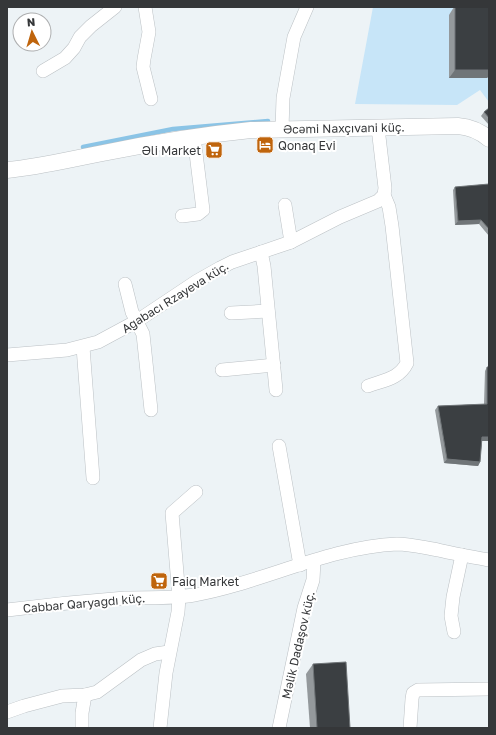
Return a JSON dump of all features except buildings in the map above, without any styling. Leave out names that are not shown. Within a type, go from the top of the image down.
[{"type":"street","points":[[43,71],[65,58],[74,48],[80,37],[114,7]]},
{"type":"street","points":[[145,7],[149,32],[143,68],[151,99]]},
{"type":"street","points":[[282,129],[283,98],[294,37],[307,7]]},
{"type":"street","name":"Əcəmi Naxçıvani küç.","points":[[7,170],[194,137],[244,131],[458,126],[470,127],[489,139]]},
{"type":"street","points":[[368,386],[394,377],[403,371],[407,363],[392,226],[384,195],[385,179],[378,128]]},
{"type":"street","points":[[182,216],[198,214],[203,210],[194,137]]},
{"type":"street","name":"Ağabacı Rzayeva küç.","points":[[7,355],[66,350],[83,347],[110,337],[197,281],[220,268],[232,262],[291,242],[340,217],[378,202],[384,195]]},
{"type":"street","points":[[285,205],[291,242]]},
{"type":"street","points":[[261,252],[264,266],[276,390]]},
{"type":"street","points":[[124,284],[132,312],[143,334],[145,343],[151,410]]},
{"type":"street","points":[[231,313],[268,311]]},
{"type":"street","points":[[83,347],[93,478]]},
{"type":"street","points":[[222,370],[274,365]]},
{"type":"street","points":[[279,446],[300,565]]},
{"type":"street","points":[[160,728],[169,652],[178,612],[179,597],[172,513],[196,492]]},
{"type":"street","name":"Cabbar Qaryağdı küç.","points":[[7,610],[89,600],[138,597],[179,597],[217,590],[266,577],[300,565],[360,548],[398,544],[489,560]]},
{"type":"street","points":[[454,632],[451,616],[462,555]]},
{"type":"street","name":"Məlik Dadaşov küç.","points":[[279,728],[304,608],[314,580],[314,561]]},
{"type":"street","points":[[7,712],[62,696],[85,695],[97,692],[141,660],[155,654],[169,652]]},
{"type":"street","points":[[410,728],[413,693],[418,690],[489,689]]},
{"type":"street","points":[[82,728],[82,713],[85,695]]},
{"type":"shaded area","points":[[373,7],[489,7],[489,102],[480,90],[457,105],[355,104]]},
{"type":"waterway","points":[[83,147],[173,129],[268,121]]},
{"type":"place","name":"Qonaq Evi","points":[[265,145]]},
{"type":"place","name":"Əli Market","points":[[214,150]]},
{"type":"place","name":"Faiq Market","points":[[159,581]]}]
